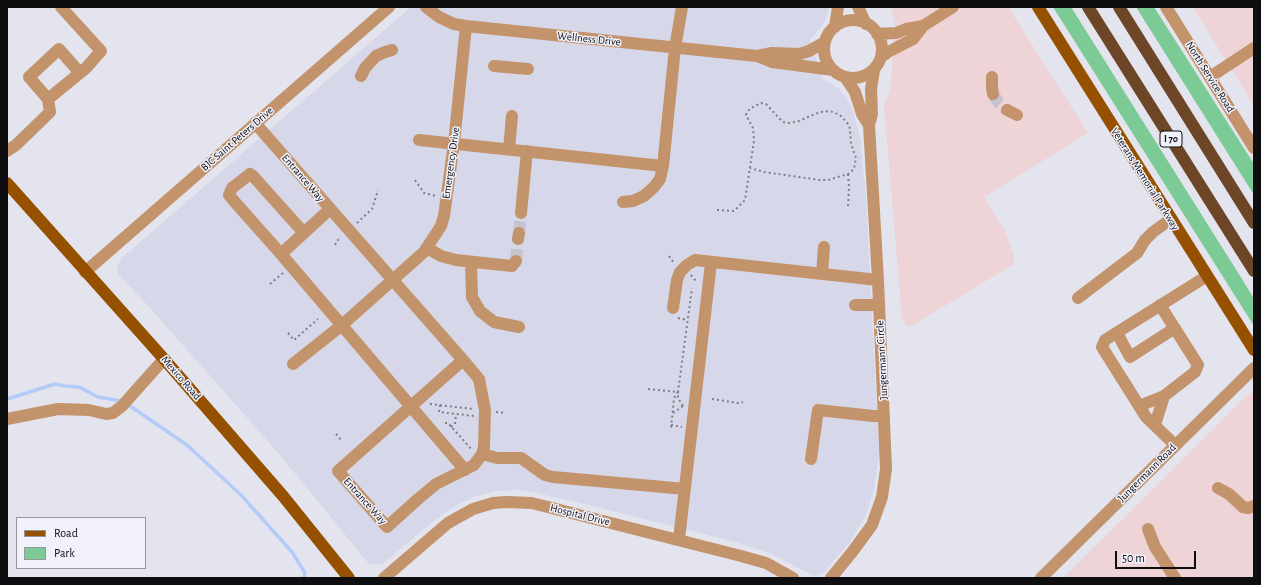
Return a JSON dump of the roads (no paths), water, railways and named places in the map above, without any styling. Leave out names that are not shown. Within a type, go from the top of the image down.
[{"type":"highway","name":"I 70","points":[[1088,7],[1254,272]]},
{"type":"highway","name":"I 70","points":[[1119,7],[1254,223]]},
{"type":"main road","name":"Veterans Memorial Parkway","points":[[1038,7],[1254,350]]},
{"type":"main road","name":"Mexico Road","points":[[7,183],[164,359],[283,496],[349,578]]},
{"type":"street","points":[[48,99],[80,73],[101,51],[61,7]]},
{"type":"street","name":"BJC Saint Peters Drive","points":[[85,272],[389,7]]},
{"type":"street","name":"Wellness Drive","points":[[426,7],[439,17],[454,24],[466,26],[757,56],[772,62],[833,70]]},
{"type":"street","points":[[623,202],[633,201],[644,196],[660,179],[663,166],[675,48],[682,7]]},
{"type":"street","points":[[835,27],[838,7]]},
{"type":"street","points":[[858,7],[866,24]]},
{"type":"street","points":[[881,57],[913,39],[923,26],[953,7]]},
{"type":"street","name":"North Service Road","points":[[1166,7],[1254,148]]},
{"type":"street","points":[[856,21],[866,24],[876,31],[882,44],[881,57],[874,70],[866,76],[858,78],[845,77],[833,70],[826,58],[824,51],[825,42],[835,27],[842,23],[856,21]]},
{"type":"street","name":"Emergency Drive","points":[[293,364],[342,325],[393,281],[424,252],[441,226],[444,216],[454,143],[466,26]]},
{"type":"street","points":[[877,34],[896,33],[906,29],[923,26]]},
{"type":"street","name":"Wellness Drive","points":[[757,56],[772,53],[799,54],[809,51],[825,42]]},
{"type":"street","points":[[1210,77],[1254,48]]},
{"type":"street","points":[[7,151],[16,145],[50,112],[48,99],[29,77],[59,50],[80,73]]},
{"type":"street","points":[[361,76],[365,68],[376,56],[392,50]]},
{"type":"street","points":[[494,66],[528,69]]},
{"type":"street","name":"Jungermann Circle","points":[[831,578],[863,538],[876,514],[882,497],[886,470],[878,280],[869,125],[872,114],[871,89],[874,70]]},
{"type":"street","name":"Jungermann Circle","points":[[845,77],[855,92],[862,114],[869,125]]},
{"type":"street","points":[[992,78],[993,94]]},
{"type":"street","points":[[509,149],[512,116]]},
{"type":"street","name":"Entrance Way","points":[[255,123],[463,360],[479,379],[486,410],[484,447],[478,452],[474,465],[436,484],[418,498],[387,527],[338,471],[463,360]]},
{"type":"street","points":[[419,140],[663,166]]},
{"type":"street","points":[[521,213],[527,151]]},
{"type":"street","points":[[304,233],[250,174],[232,188],[229,194],[233,200],[342,325],[465,470]]},
{"type":"street","points":[[280,254],[330,209]]},
{"type":"street","points":[[1078,298],[1137,253],[1149,236],[1171,219]]},
{"type":"street","points":[[822,274],[824,247]]},
{"type":"street","points":[[427,248],[440,256],[456,260],[512,266],[516,261]]},
{"type":"street","points":[[675,313],[677,280],[682,269],[694,260],[878,280]]},
{"type":"street","points":[[471,262],[472,297],[480,311],[494,322],[519,327]]},
{"type":"street","points":[[679,539],[711,263]]},
{"type":"street","points":[[1175,445],[1146,417],[1102,347],[1106,340],[1117,332],[1207,276]]},
{"type":"street","points":[[854,305],[879,304]]},
{"type":"street","points":[[1139,406],[1164,396],[1196,372],[1198,365],[1160,305]]},
{"type":"street","points":[[1117,332],[1130,357],[1175,328]]},
{"type":"street","points":[[7,419],[58,409],[89,410],[106,414],[113,413],[122,406],[164,359]]},
{"type":"street","name":"Jungermann Road","points":[[1041,578],[1254,368]]},
{"type":"street","points":[[1155,425],[1164,396]]},
{"type":"street","points":[[811,459],[818,410],[884,416]]},
{"type":"street","points":[[478,452],[497,458],[521,458],[545,475],[553,477],[685,489]]},
{"type":"street","points":[[1218,488],[1229,494],[1243,507],[1248,508],[1254,506]]},
{"type":"street","name":"Hospital Drive","points":[[384,578],[448,523],[473,509],[493,503],[506,502],[532,503],[679,539],[766,563],[793,578]]},
{"type":"street","points":[[1148,529],[1155,547],[1175,578]]},
{"type":"waterway","points":[[7,399],[55,384],[79,387],[98,397],[121,401]]},
{"type":"waterway","points":[[130,406],[187,445],[241,495],[292,552],[305,573],[304,578]]},
{"type":"tunnel","points":[[993,94],[998,102],[1007,110]]},
{"type":"tunnel","points":[[519,233],[521,213]]},
{"type":"tunnel","points":[[516,261],[518,239]]}]
